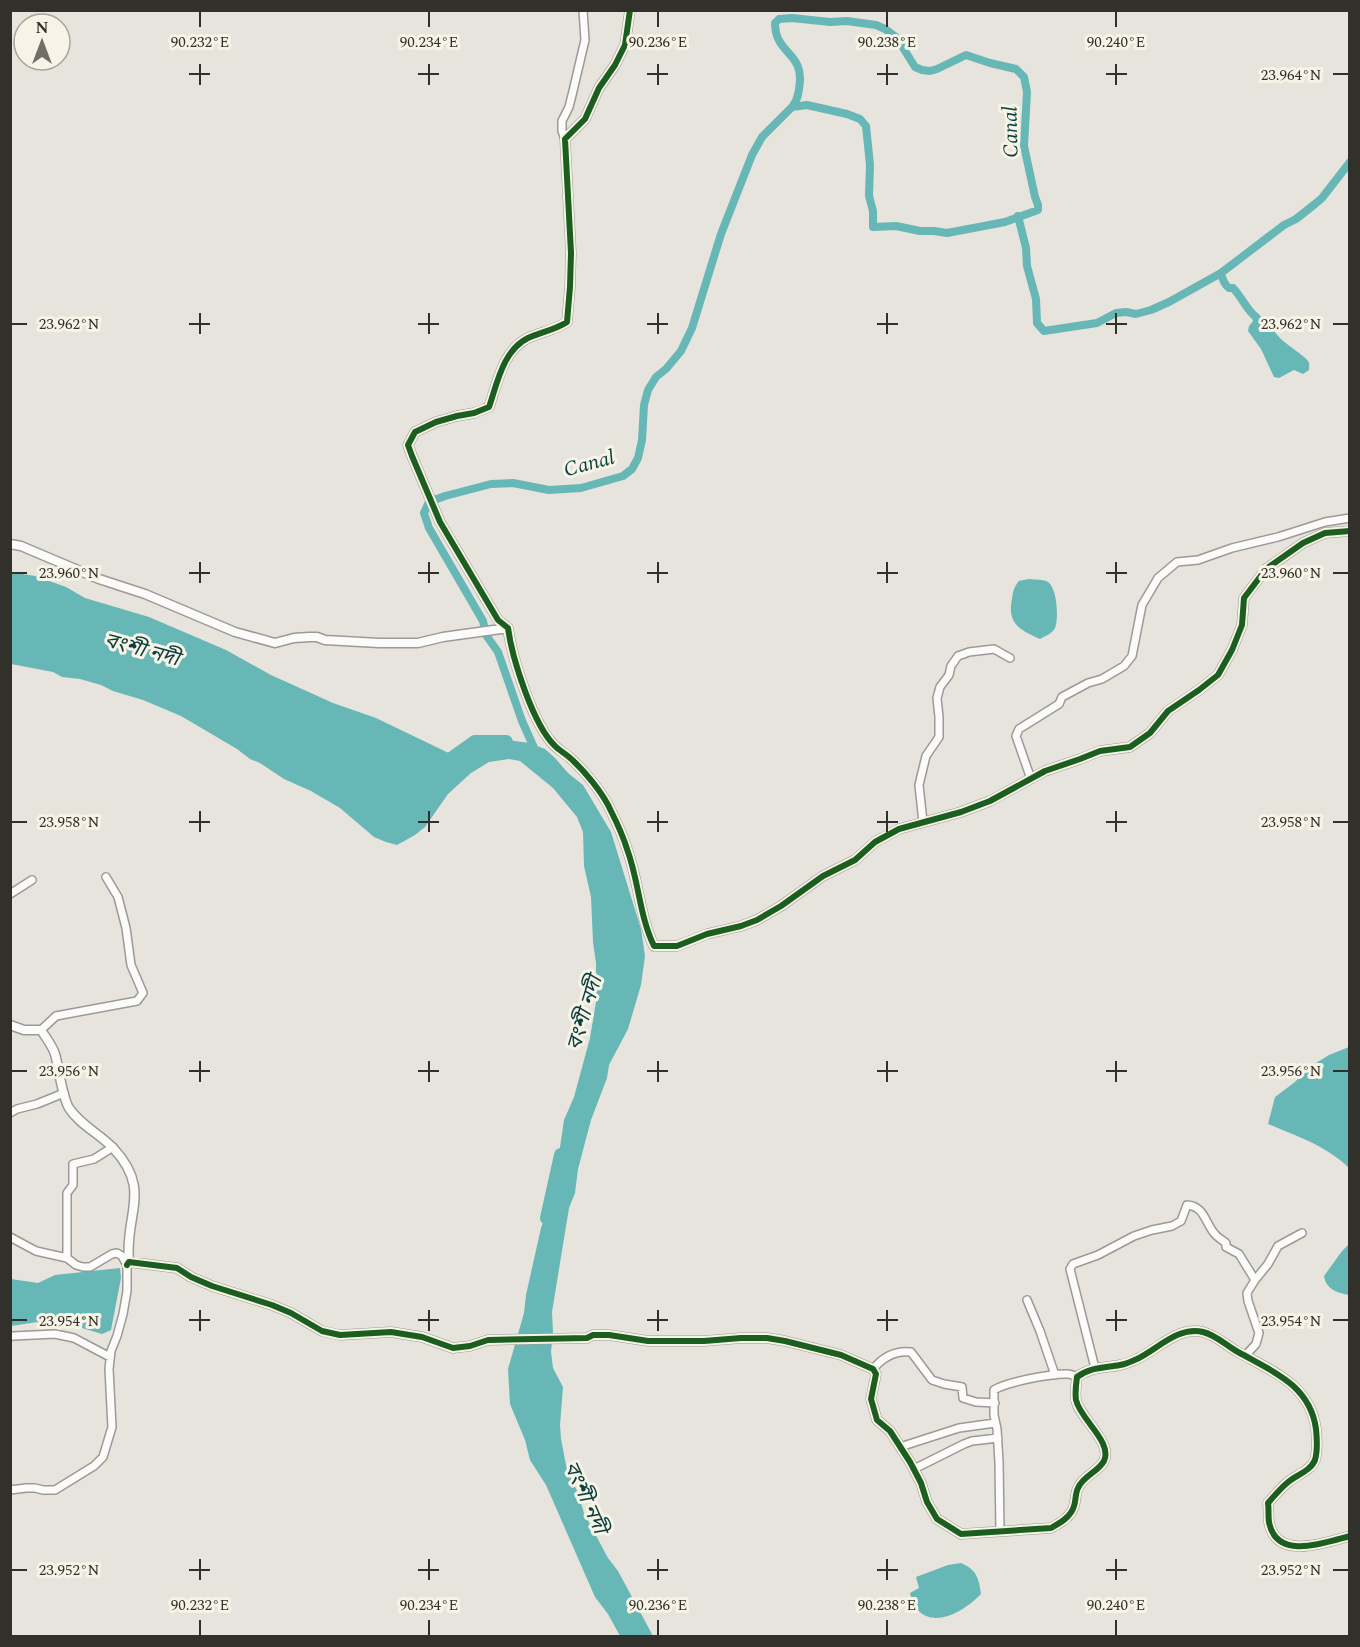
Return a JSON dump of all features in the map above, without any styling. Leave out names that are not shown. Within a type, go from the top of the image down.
[{"type":"street","points":[[583,10],[585,40],[569,107],[562,121],[571,253],[567,322],[516,346],[508,356],[489,407],[474,414],[436,422],[415,432],[408,445],[440,522],[498,620],[508,628],[510,644],[519,673],[543,733],[588,777],[611,809],[628,849],[647,931],[654,946],[677,946],[707,934],[758,920],[823,876],[855,860],[875,842],[899,829],[961,812],[990,801],[1045,771],[1100,751],[1130,747],[1150,734],[1168,711],[1218,675],[1232,650],[1242,625],[1244,598],[1266,570],[1303,543],[1325,533],[1350,531]]},
{"type":"street","points":[[565,139],[585,119],[599,88],[615,65],[625,45],[630,10]]},
{"type":"street","points":[[1031,779],[1016,736],[1019,729],[1059,704],[1062,697],[1124,666],[1132,656],[1142,605],[1158,578],[1177,562],[1198,560],[1325,522],[1350,518]]},
{"type":"street","points":[[10,544],[21,546],[99,579],[145,594],[235,632],[275,643],[294,638],[316,637],[325,640],[418,643],[508,628]]},
{"type":"street","points":[[923,822],[919,785],[926,756],[939,737],[937,698],[951,666],[958,656],[969,652],[994,649],[1010,658]]},
{"type":"street","points":[[10,1025],[24,1030],[41,1030],[56,1016],[137,1002],[143,993],[131,965],[126,928],[118,897],[106,877]]},
{"type":"street","points":[[10,894],[32,880]]},
{"type":"street","points":[[10,1490],[35,1488],[55,1490],[94,1466],[103,1457],[112,1427],[110,1357],[123,1314],[127,1291],[130,1228],[135,1205],[135,1188],[131,1173],[113,1147],[77,1118],[68,1107],[55,1054],[41,1030]]},
{"type":"street","points":[[10,1113],[64,1093]]},
{"type":"street","points":[[67,1258],[67,1193],[73,1185],[73,1164],[94,1159],[113,1147]]},
{"type":"street","points":[[1095,1368],[1070,1269],[1073,1264],[1098,1255],[1134,1236],[1172,1226],[1181,1221],[1187,1205],[1190,1204],[1200,1210],[1214,1234],[1226,1243],[1226,1247],[1239,1254],[1255,1280]]},
{"type":"street","points":[[1245,1356],[1256,1344],[1259,1333],[1248,1301],[1248,1293],[1278,1246],[1302,1233]]},
{"type":"street","points":[[10,1237],[36,1251],[67,1258],[76,1265],[90,1267],[117,1253],[128,1264],[177,1268],[212,1286],[272,1305],[322,1330],[340,1335],[391,1332],[422,1337],[453,1347],[470,1346],[488,1340],[587,1338],[593,1335],[648,1341],[767,1338],[841,1355],[873,1369],[876,1374],[871,1399],[878,1420],[890,1431],[914,1469],[927,1502],[937,1519],[961,1534],[1051,1528],[1071,1514],[1078,1488],[1104,1461],[1106,1452],[1102,1441],[1085,1419],[1076,1400],[1077,1377],[1084,1371],[1095,1368],[1122,1365],[1175,1336],[1187,1332],[1203,1332],[1275,1371],[1298,1389],[1314,1419],[1317,1442],[1314,1462],[1302,1474],[1288,1481],[1268,1503],[1269,1524],[1277,1537],[1289,1546],[1312,1546],[1350,1536]]},
{"type":"street","points":[[1027,1300],[1055,1376]]},
{"type":"street","points":[[10,1337],[55,1334],[74,1338],[110,1357]]},
{"type":"street","points":[[873,1369],[878,1362],[897,1351],[911,1352],[932,1380],[962,1387],[963,1398],[976,1402],[994,1403]]},
{"type":"street","points":[[1000,1532],[998,1438],[994,1389],[1015,1382],[1068,1374],[1077,1377]]},
{"type":"street","points":[[900,1447],[959,1428],[995,1423]]},
{"type":"street","points":[[914,1469],[964,1444],[998,1438]]},
{"type":"water","points":[[1254,313],[1262,317],[1281,339],[1306,359],[1309,363],[1309,370],[1303,374],[1294,370],[1279,378],[1274,377],[1261,349],[1248,331],[1254,320]]},
{"type":"water","points":[[10,572],[35,576],[66,587],[85,598],[149,617],[226,650],[271,675],[333,703],[376,718],[457,757],[465,750],[490,742],[508,740],[529,743],[545,749],[583,785],[611,832],[641,929],[645,956],[641,985],[628,1029],[609,1065],[578,1169],[575,1193],[569,1208],[552,1312],[551,1352],[553,1368],[563,1387],[560,1425],[567,1470],[584,1513],[653,1636],[620,1636],[595,1597],[546,1485],[530,1460],[525,1440],[510,1404],[508,1369],[524,1313],[541,1228],[557,1177],[564,1120],[574,1097],[590,1038],[596,1002],[596,963],[591,897],[584,866],[583,832],[577,817],[553,788],[520,761],[509,759],[489,762],[471,773],[448,794],[425,827],[415,835],[397,845],[374,837],[340,808],[284,779],[181,716],[101,685],[11,664]]},
{"type":"water","points":[[1029,579],[1048,582],[1055,597],[1057,611],[1055,628],[1040,639],[1016,625],[1011,614],[1015,587],[1019,581]]},
{"type":"water","points":[[1349,1047],[1349,1168],[1321,1147],[1268,1124],[1275,1097],[1295,1082],[1308,1068],[1329,1055]]},
{"type":"water","points":[[1349,1244],[1349,1295],[1333,1290],[1327,1284],[1324,1276]]},
{"type":"water","points":[[120,1268],[121,1278],[111,1330],[102,1334],[44,1321],[11,1326],[11,1279],[38,1283],[55,1275]]},
{"type":"water","points":[[961,1563],[976,1575],[981,1594],[962,1609],[941,1618],[931,1618],[922,1614],[915,1606],[910,1593],[919,1588],[916,1577],[948,1565]]},
{"type":"waterway","name":"Canal","points":[[535,750],[522,721],[498,652],[486,635],[483,621],[429,528],[424,513],[429,502],[491,484],[513,483],[549,490],[581,488],[623,476],[632,469],[638,458],[642,440],[644,405],[648,390],[656,377],[681,351],[692,328],[721,234],[752,155],[762,137],[792,107],[807,105],[860,119],[866,126],[870,165],[869,196],[873,211],[873,227],[896,226],[947,233],[1005,222],[1038,210],[1024,146],[1027,92],[1024,77],[1016,69],[966,55],[937,69],[922,70],[915,67],[897,38],[876,25],[847,21],[779,19],[775,23],[776,34],[798,67],[800,77],[798,96],[792,107]]},
{"type":"waterway","points":[[1018,216],[1026,248],[1027,266],[1036,299],[1037,323],[1044,331],[1097,323],[1116,313],[1136,314],[1151,310],[1221,273],[1322,198],[1350,162]]},
{"type":"waterway","points":[[1221,273],[1226,285],[1236,291],[1257,321]]},
{"type":"waterway","name":"বংশী নদী","points":[[440,767],[475,742],[506,742]]},
{"type":"waterway","name":"বংশী নদী","points":[[547,1218],[561,1155]]},
{"type":"cycle path","points":[[630,10],[625,45],[615,65],[599,88],[585,119],[565,139],[571,253],[567,322],[519,343],[502,368],[489,407],[436,422],[415,432],[408,445],[440,522],[498,620],[508,628],[519,673],[539,723],[555,746],[575,762],[593,782],[613,816],[631,861],[645,922],[654,946],[677,946],[707,934],[757,920],[823,876],[855,860],[875,842],[899,829],[961,812],[990,801],[1045,771],[1100,751],[1130,747],[1150,733],[1168,711],[1218,675],[1232,650],[1242,625],[1244,598],[1266,569],[1303,543],[1325,533],[1350,531]]},
{"type":"cycle path","points":[[127,1265],[129,1262],[177,1268],[212,1286],[272,1305],[322,1331],[340,1335],[391,1332],[422,1337],[453,1348],[470,1346],[488,1340],[587,1338],[593,1335],[648,1341],[767,1338],[841,1355],[873,1369],[876,1374],[871,1399],[877,1420],[890,1431],[910,1462],[937,1519],[961,1534],[1051,1528],[1065,1519],[1073,1510],[1080,1484],[1101,1465],[1106,1454],[1100,1438],[1083,1415],[1076,1400],[1077,1377],[1092,1370],[1131,1362],[1185,1332],[1208,1333],[1288,1381],[1298,1390],[1312,1414],[1317,1437],[1315,1460],[1310,1468],[1290,1480],[1268,1503],[1269,1522],[1273,1534],[1281,1542],[1302,1546],[1350,1536]]}]
